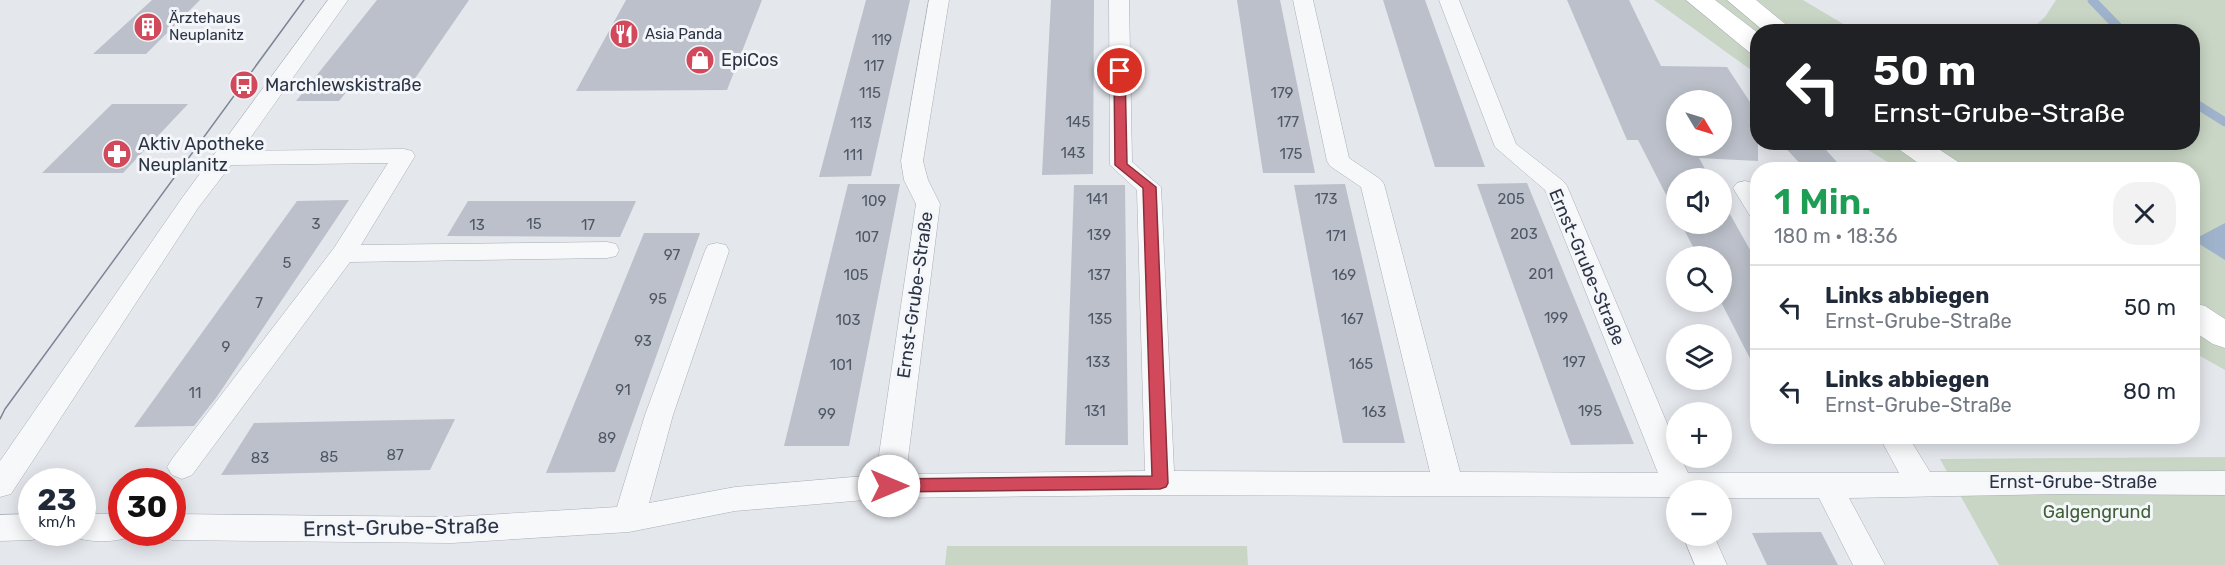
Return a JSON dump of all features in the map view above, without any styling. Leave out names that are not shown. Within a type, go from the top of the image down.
[{"type":"main road","points":[[1699,0],[1750,40]]},
{"type":"main road","points":[[1708,0],[1750,33]]},
{"type":"main road","points":[[1740,0],[1772,24]]},
{"type":"main road","points":[[1919,150],[1937,162]]},
{"type":"main road","points":[[1945,150],[1961,162]]},
{"type":"main road","points":[[2200,319],[2225,335]]},
{"type":"street","points":[[0,485],[183,212],[225,158],[339,0]]},
{"type":"street","name":"Ernst-Grube-Straße","points":[[889,486],[928,204],[916,180],[912,161],[939,0]]},
{"type":"street","points":[[1119,0],[1121,165],[1149,187],[1160,483]]},
{"type":"street","points":[[1303,0],[1338,161],[1372,184],[1448,485]]},
{"type":"street","name":"Ernst-Grube-Straße","points":[[1449,0],[1506,147],[1555,186],[1676,480]]},
{"type":"street","points":[[182,467],[343,254],[404,156],[225,158]]},
{"type":"street","points":[[1745,188],[1750,196]]},
{"type":"street","points":[[343,254],[606,250]]},
{"type":"street","points":[[628,519],[659,415],[717,251]]},
{"type":"street","points":[[1898,444],[1921,484]]},
{"type":"street","name":"Ernst-Grube-Straße","points":[[186,527],[452,530],[628,519],[735,499],[889,486],[1160,483],[1666,487]]},
{"type":"street","name":"Ernst-Grube-Straße","points":[[1732,487],[2225,483]]},
{"type":"street","points":[[1828,486],[1869,565]]},
{"type":"street","points":[[0,528],[18,527]]},
{"type":"street","points":[[1703,546],[1711,565]]},
{"type":"green space","points":[[1654,0],[1803,0],[1843,24],[1750,24],[1750,69]]},
{"type":"green space","points":[[2056,0],[2225,0],[2225,370],[2200,356],[2200,162],[1888,162],[1868,150],[2200,150],[2200,24],[2037,24],[2045,17]]},
{"type":"green space","name":"Galgengrund","points":[[2225,457],[2225,565],[1999,565],[1940,459]]},
{"type":"green space","points":[[947,546],[1247,546],[1248,565],[945,565]]},
{"type":"water","points":[[2225,223],[2225,260],[2200,244],[2200,236]]},
{"type":"building","name":"Ärztehaus Neuplanitz","points":[[152,0],[200,0],[146,54],[93,54]]},
{"type":"building","points":[[377,0],[469,0],[407,90],[348,90],[339,101],[296,101]]},
{"type":"building","points":[[626,0],[762,0],[727,90],[576,91]]},
{"type":"building","points":[[866,0],[910,0],[871,176],[819,177]]},
{"type":"building","points":[[1051,0],[1094,0],[1093,174],[1042,175]]},
{"type":"building","points":[[1237,0],[1280,0],[1315,173],[1263,173]]},
{"type":"building","points":[[1383,0],[1425,0],[1485,167],[1435,167]]},
{"type":"building","points":[[1567,0],[1629,0],[1661,66],[1727,67],[1750,102],[1750,150],[1758,150],[1758,161],[1699,158],[1704,168],[1666,168],[1666,195],[1638,140],[1627,140]]},
{"type":"building","points":[[112,104],[188,104],[123,173],[42,173]]},
{"type":"building","points":[[1787,150],[1826,150],[1837,162],[1799,162]]},
{"type":"building","points":[[1527,183],[1634,444],[1571,445],[1477,184]]},
{"type":"building","points":[[848,184],[900,184],[849,446],[784,446]]},
{"type":"building","points":[[1345,184],[1405,443],[1343,443],[1294,185]]},
{"type":"building","points":[[1074,185],[1125,185],[1128,445],[1065,445]]},
{"type":"building","points":[[349,200],[216,398],[194,426],[134,427],[297,201]]},
{"type":"building","points":[[468,201],[636,201],[620,237],[447,236]]},
{"type":"building","points":[[1732,218],[1750,250],[1750,358],[1726,312],[1732,312],[1732,246],[1693,246],[1686,234],[1732,234]]},
{"type":"building","points":[[644,233],[700,233],[615,472],[546,473]]},
{"type":"building","points":[[455,419],[430,470],[221,475],[254,423]]},
{"type":"building","points":[[1821,532],[1838,565],[1767,565],[1752,533]]},
{"type":"waterway","points":[[2092,0],[2115,24]]},
{"type":"waterway","points":[[2200,106],[2225,122]]},
{"type":"tram line","points":[[0,419],[5,409],[304,0]]},
{"type":"place","name":"Ärztehaus Neuplanitz","points":[[148,27]]},
{"type":"place","name":"Asia Panda","points":[[624,34]]},
{"type":"place","name":"EpiCos","points":[[700,60]]},
{"type":"place","name":"Marchlewskistraße","points":[[244,85]]},
{"type":"place","name":"Aktiv Apotheke Neuplanitz","points":[[117,154]]},
{"type":"route","points":[[889,486],[1160,483],[1149,187],[1121,165],[1120,71]]}]
